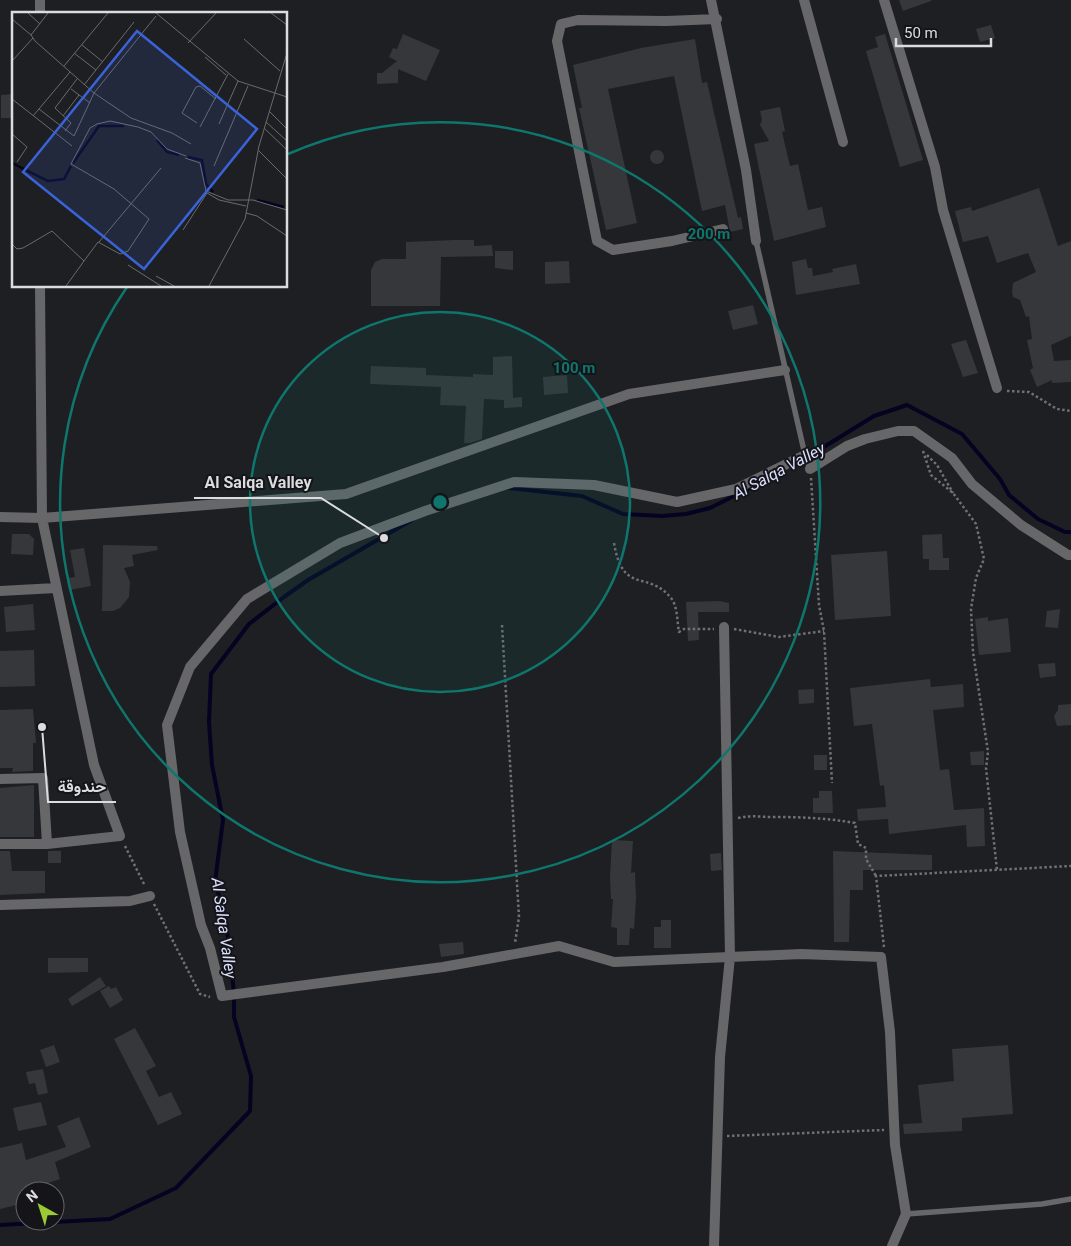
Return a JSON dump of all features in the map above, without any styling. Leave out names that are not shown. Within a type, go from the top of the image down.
[{"type":"street","points":[[711,0],[717,19],[746,170],[756,241]]},
{"type":"street","points":[[804,0],[843,142]]},
{"type":"street","points":[[884,0],[934,167],[943,210],[997,388]]},
{"type":"street","points":[[717,19],[578,20],[561,24],[557,41],[597,241],[613,250],[672,241],[723,229]]},
{"type":"street","points":[[0,844],[47,844],[120,836],[94,765],[42,518],[40,288]]},
{"type":"street","points":[[0,517],[42,518],[346,494],[630,394],[785,370]]},
{"type":"street","points":[[810,469],[847,446],[865,439],[898,430],[914,431],[952,458],[972,484],[1021,525],[1068,555],[1071,554]]},
{"type":"street","points":[[804,455],[736,489],[677,502],[594,486],[514,482],[425,510],[340,542],[246,599],[190,667],[167,725],[180,832],[201,925],[210,948],[222,996],[443,967],[559,946],[614,962],[801,954],[881,957],[890,1032],[895,1130],[906,1214],[892,1246]]},
{"type":"street","points":[[0,591],[56,588]]},
{"type":"street","points":[[714,1246],[720,1057],[730,957],[724,627]]},
{"type":"street","points":[[0,779],[43,778],[47,844]]},
{"type":"street","points":[[0,905],[130,901],[150,896]]},
{"type":"lane","points":[[756,241],[804,455],[810,469]]},
{"type":"lane","points":[[906,1214],[1042,1204],[1071,1199]]},
{"type":"path","points":[[997,388],[1000,391],[1029,392],[1057,409],[1071,411]]},
{"type":"path","points":[[914,431],[931,475],[953,493]]},
{"type":"path","points":[[922,450],[937,465],[953,493],[976,524],[984,559],[976,578],[971,609],[973,652],[988,752],[986,768],[997,870]]},
{"type":"path","points":[[810,469],[819,605],[824,631],[832,783]]},
{"type":"path","points":[[614,543],[617,562],[624,573],[657,587],[672,599],[676,609],[679,632],[684,629],[708,631],[724,627],[779,637],[824,631]]},
{"type":"path","points":[[502,626],[519,917],[513,954]]},
{"type":"path","points":[[727,822],[751,815],[814,817],[855,823],[858,844],[866,848],[866,859],[876,876],[884,949],[881,957]]},
{"type":"path","points":[[120,836],[200,994],[217,999],[222,996]]},
{"type":"path","points":[[876,876],[1071,866]]},
{"type":"path","points":[[718,1136],[895,1130]]},
{"type":"building","points":[[899,0],[931,0],[931,1],[903,11]]},
{"type":"building","points":[[991,25],[995,38],[980,42],[976,29]]},
{"type":"building","points":[[403,34],[440,50],[426,81],[398,69],[398,83],[377,84],[377,73],[382,73],[397,61],[389,57],[393,48],[397,49]]},
{"type":"building","points":[[885,34],[923,160],[900,167],[866,51],[878,47],[875,37]]},
{"type":"building","points":[[695,39],[702,83],[707,82],[738,218],[741,217],[743,229],[730,232],[725,205],[702,211],[674,76],[608,89],[637,223],[606,230],[579,108],[582,108],[573,65],[641,48]]},
{"type":"building","points":[[12,94],[12,118],[1,118],[1,95]]},
{"type":"building","points":[[780,107],[785,131],[782,132],[790,166],[798,164],[808,210],[822,207],[826,227],[774,241],[754,144],[769,141],[760,125],[762,120],[760,111]]},
{"type":"building","points":[[657,150],[662,152],[664,157],[662,162],[657,164],[652,162],[650,157],[652,152]]},
{"type":"building","points":[[1039,188],[1058,246],[1071,241],[1071,336],[1051,345],[1054,361],[1071,360],[1071,382],[1052,383],[1052,380],[1037,387],[1030,370],[1033,368],[1027,340],[1032,339],[1029,316],[1026,317],[1020,300],[1013,297],[1012,292],[1013,283],[1036,272],[1028,253],[997,263],[988,236],[963,242],[955,211],[971,207],[972,211]]},
{"type":"building","points":[[474,240],[474,246],[492,245],[493,256],[441,257],[440,306],[371,306],[371,270],[375,262],[382,259],[406,259],[406,242]]},
{"type":"building","points":[[495,251],[513,251],[513,270],[495,268]]},
{"type":"building","points":[[806,259],[808,268],[812,268],[813,276],[833,272],[832,269],[856,264],[860,284],[796,295],[792,262]]},
{"type":"building","points":[[569,261],[570,283],[545,284],[545,262]]},
{"type":"building","points":[[753,305],[758,324],[733,330],[728,311]]},
{"type":"building","points":[[966,340],[978,373],[963,377],[951,344]]},
{"type":"building","points":[[512,356],[513,398],[522,397],[522,407],[504,408],[504,400],[484,399],[482,439],[470,443],[464,443],[466,406],[440,405],[441,387],[370,384],[371,366],[426,368],[426,375],[473,377],[473,374],[493,375],[493,357]]},
{"type":"building","points":[[567,375],[568,393],[544,395],[543,377]]},
{"type":"building","points":[[12,534],[29,534],[34,539],[33,555],[11,554]]},
{"type":"building","points":[[942,534],[943,558],[949,558],[949,570],[929,570],[929,559],[923,559],[922,535]]},
{"type":"building","points":[[103,545],[157,546],[158,550],[132,555],[134,566],[124,568],[130,582],[129,597],[120,608],[113,611],[102,611]]},
{"type":"building","points":[[84,548],[91,586],[69,590],[67,578],[75,577],[70,550]]},
{"type":"building","points":[[887,551],[891,616],[835,620],[831,555]]},
{"type":"building","points":[[720,601],[729,603],[729,612],[698,612],[699,640],[688,641],[686,602]]},
{"type":"building","points":[[33,604],[35,630],[6,632],[4,607]]},
{"type":"building","points":[[1060,609],[1058,628],[1045,627],[1047,611]]},
{"type":"building","points":[[988,617],[988,621],[1008,618],[1011,652],[979,655],[975,619]]},
{"type":"building","points":[[34,650],[35,686],[0,687],[0,651]]},
{"type":"building","points":[[1055,663],[1056,676],[1040,678],[1038,664]]},
{"type":"building","points":[[930,679],[931,687],[963,684],[964,707],[933,710],[940,770],[949,769],[954,810],[984,808],[985,846],[967,847],[966,825],[889,834],[888,819],[858,821],[857,809],[886,807],[884,785],[880,786],[872,724],[854,726],[850,688]]},
{"type":"building","points":[[814,689],[814,703],[799,704],[798,690]]},
{"type":"building","points":[[1071,704],[1071,725],[1057,726],[1054,716],[1058,710],[1058,705]]},
{"type":"building","points":[[33,709],[36,743],[33,743],[33,771],[12,772],[13,768],[0,768],[0,710]]},
{"type":"building","points":[[984,751],[984,765],[971,765],[970,752]]},
{"type":"building","points":[[814,755],[827,755],[827,770],[814,770]]},
{"type":"building","points":[[34,785],[34,837],[0,837],[0,788]]},
{"type":"building","points":[[819,791],[832,791],[833,813],[813,813],[813,798],[819,798]]},
{"type":"building","points":[[612,840],[633,841],[631,873],[635,872],[636,898],[634,929],[630,928],[629,945],[617,945],[617,928],[611,927],[613,899],[611,899],[610,877]]},
{"type":"building","points":[[0,851],[10,851],[12,871],[45,871],[45,893],[0,895]]},
{"type":"building","points":[[48,851],[61,851],[61,863],[48,863]]},
{"type":"building","points":[[833,851],[932,855],[932,870],[863,870],[863,890],[850,890],[849,942],[834,942]]},
{"type":"building","points":[[721,853],[722,870],[711,871],[710,854]]},
{"type":"building","points":[[661,920],[671,920],[671,948],[654,948],[654,927],[661,927]]},
{"type":"building","points":[[463,942],[464,954],[441,957],[439,944]]},
{"type":"building","points":[[48,958],[88,958],[88,972],[48,973]]},
{"type":"building","points":[[100,977],[106,986],[72,1006],[68,999]]},
{"type":"building","points":[[109,986],[111,989],[116,987],[123,1000],[110,1008],[100,991]]},
{"type":"building","points":[[135,1028],[156,1066],[146,1071],[159,1097],[171,1092],[182,1114],[158,1125],[114,1039]]},
{"type":"building","points":[[54,1045],[60,1062],[46,1067],[40,1050]]},
{"type":"building","points":[[1008,1045],[1013,1114],[962,1118],[962,1131],[904,1134],[903,1124],[922,1123],[918,1085],[954,1081],[952,1049]]},
{"type":"building","points":[[43,1069],[48,1093],[38,1095],[35,1083],[29,1084],[26,1072]]},
{"type":"building","points":[[41,1102],[47,1125],[18,1131],[13,1108]]},
{"type":"building","points":[[79,1117],[91,1147],[55,1162],[60,1179],[54,1181],[15,1181],[15,1205],[0,1209],[0,1148],[22,1143],[26,1160],[66,1147],[57,1126]]},
{"type":"waterway","name":"Al Salqa Valley","points":[[806,458],[874,416],[907,405],[962,434],[1000,479],[1009,495],[1038,519],[1065,532],[1071,532]]},
{"type":"waterway","name":"Al Salqa Valley","points":[[509,488],[582,496],[623,514],[662,516],[686,514],[710,508],[774,476]]},
{"type":"waterway","name":"Al Salqa Valley","points":[[0,1225],[110,1219],[176,1188],[250,1111],[251,1076],[234,1017],[234,993],[226,921],[215,882],[223,820],[212,765],[209,722],[211,674],[249,624],[284,597],[308,580],[412,520]]},
{"type":"place","name":"Al Salqa Valley","points":[[384,538]]},
{"type":"place","name":"حندوقة","points":[[42,727]]}]
